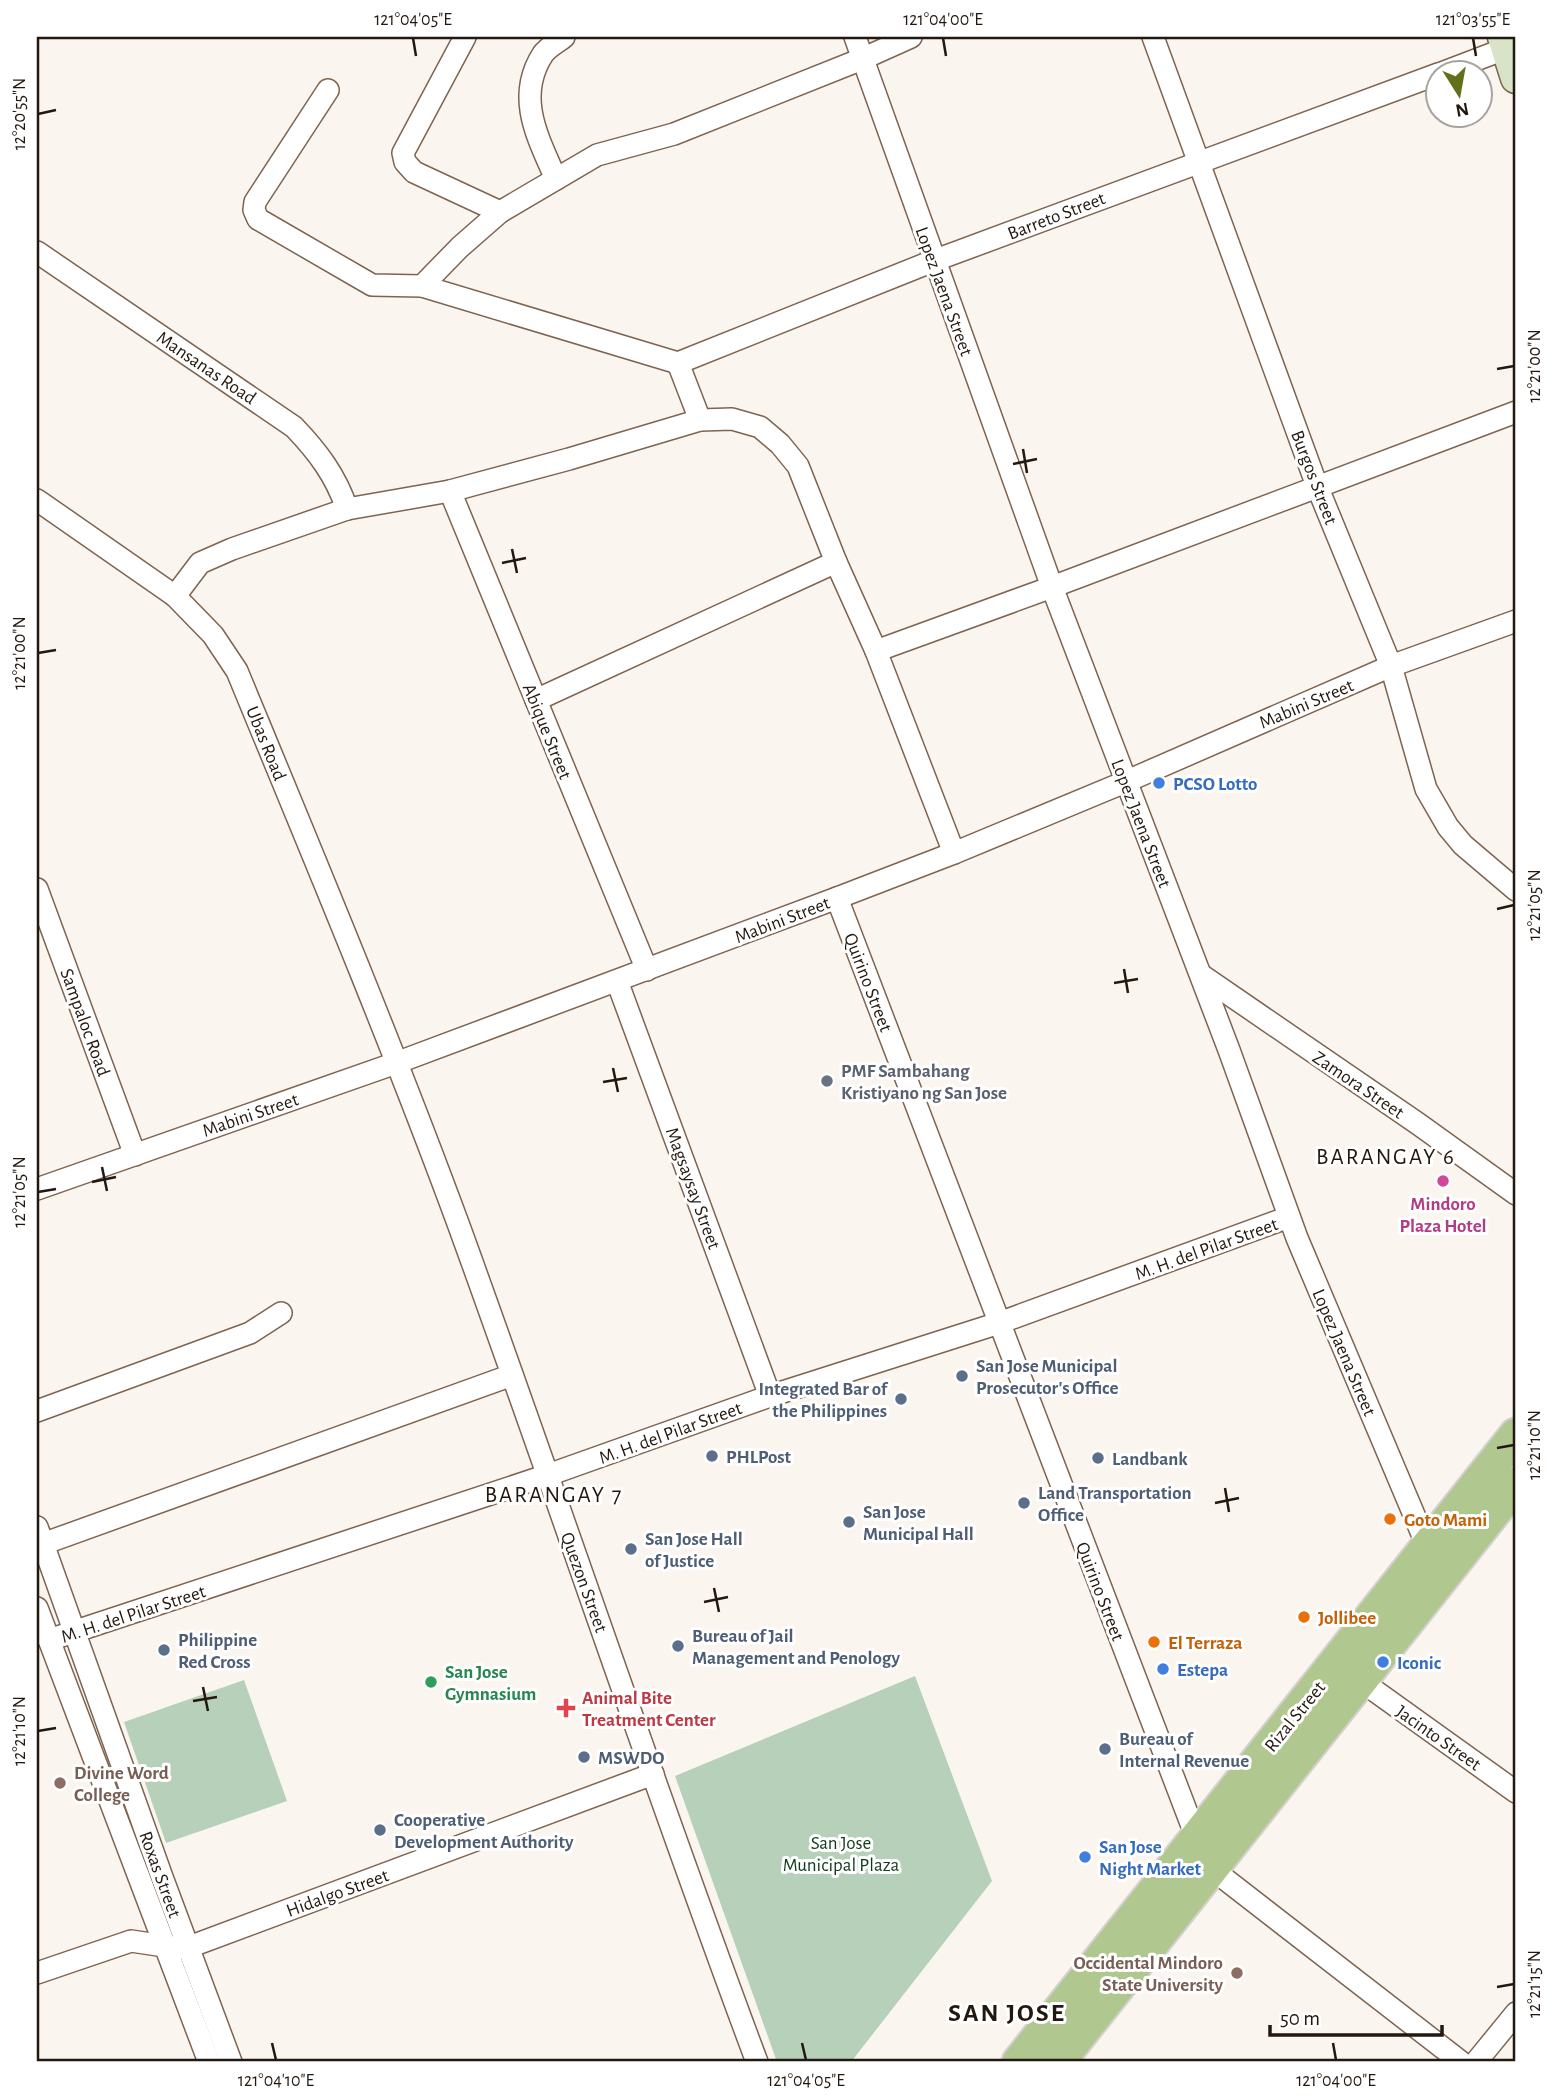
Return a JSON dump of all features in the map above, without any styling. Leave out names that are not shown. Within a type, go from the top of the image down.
[{"type":"main road","name":"Rizal Street","points":[[1019,2062],[1196,1839],[1349,1673],[1442,1579],[1507,1487],[1516,1436]]},
{"type":"main road","name":"Rizal Street","points":[[1059,2062],[1212,1869],[1349,1673],[1428,1548],[1507,1487]]},
{"type":"street","points":[[465,37],[403,153],[405,162],[414,172],[500,212]]},
{"type":"street","points":[[556,179],[530,116],[531,81],[544,52],[564,37]]},
{"type":"street","name":"Lopez Jaena Street","points":[[855,37],[933,261],[1052,587],[1201,975],[1289,1217],[1442,1579]]},
{"type":"street","points":[[422,286],[460,247],[500,212],[597,155],[674,134],[911,37]]},
{"type":"street","name":"Burgos Street","points":[[1153,37],[1317,486],[1391,666],[1426,789],[1448,827],[1463,845],[1516,890]]},
{"type":"street","points":[[1505,43],[1516,78]]},
{"type":"street","name":"Barreto Street","points":[[1468,60],[1505,43]]},
{"type":"street","name":"Barreto Street","points":[[678,363],[933,261],[1424,79]]},
{"type":"street","points":[[328,90],[255,202],[254,210],[258,219],[372,285],[422,286],[678,363],[700,420]]},
{"type":"street","name":"Mansanas Road","points":[[37,252],[295,427],[317,450],[339,486],[347,509]]},
{"type":"street","points":[[876,651],[1516,412]]},
{"type":"street","points":[[175,596],[200,563],[232,549],[347,509],[450,491],[700,420],[732,419],[760,427],[780,444],[798,466],[836,562],[876,651],[954,853]]},
{"type":"street","name":"Abique Street","points":[[450,491],[648,970]]},
{"type":"street","name":"Ubas Road","points":[[37,500],[175,596],[213,635],[237,671],[396,1063]]},
{"type":"street","points":[[536,701],[836,562]]},
{"type":"street","name":"Mabini Street","points":[[37,1189],[396,1063],[648,970],[954,853],[1391,666],[1511,629]]},
{"type":"street","name":"Sampaloc Road","points":[[37,890],[135,1155]]},
{"type":"street","name":"Quirino Street","points":[[837,898],[1196,1839],[1212,1869],[1461,2062]]},
{"type":"street","name":"Zamora Street","points":[[1201,975],[1516,1194]]},
{"type":"street","name":"Magsaysay Street","points":[[617,981],[770,1396]]},
{"type":"street","name":"Quezon Street","points":[[396,1063],[458,1224],[695,1898],[757,2062]]},
{"type":"street","name":"M. H. del Pilar Street","points":[[49,1640],[548,1475],[770,1396],[999,1323],[1289,1217]]},
{"type":"street","points":[[37,1411],[250,1333],[281,1313]]},
{"type":"street","points":[[39,1539],[512,1375]]},
{"type":"street","name":"Roxas Street","points":[[39,1539],[75,1632],[177,1947],[209,2062]]},
{"type":"street","name":"Roxas Street","points":[[37,1608],[177,1947],[231,2062]]},
{"type":"street","name":"Jacinto Street","points":[[1349,1673],[1516,1792]]},
{"type":"street","name":"Hidalgo Street","points":[[177,1947],[653,1774]]},
{"type":"street","points":[[37,1973],[131,1941],[177,1947]]},
{"type":"street","points":[[1476,2062],[1516,2013]]},
{"type":"street","points":[[1045,2031],[1059,2062]]},
{"type":"green space","name":"San Jose Municipal Plaza","points":[[915,1676],[992,1881],[851,2062],[777,2062],[675,1776]]},
{"type":"green space","points":[[244,1680],[287,1801],[166,1843],[124,1722]]},
{"type":"place","name":"PCSO Lotto","points":[[1159,783]]},
{"type":"place","name":"PMF Sambahang Kristiyano ng San Jose","points":[[827,1081]]},
{"type":"place","name":"Mindoro Plaza Hotel","points":[[1443,1181]]},
{"type":"place","name":"San Jose Municipal Prosecutor's Office","points":[[962,1376]]},
{"type":"place","name":"Integrated Bar of the Philippines","points":[[901,1399]]},
{"type":"place","name":"PHLPost","points":[[712,1456]]},
{"type":"place","name":"Landbank","points":[[1098,1458]]},
{"type":"place","name":"Land Transportation Office","points":[[1024,1503]]},
{"type":"place","name":"Goto Mami","points":[[1390,1519]]},
{"type":"place","name":"San Jose Municipal Hall","points":[[849,1522]]},
{"type":"place","name":"San Jose Hall of Justice","points":[[631,1549]]},
{"type":"place","name":"Jollibee","points":[[1304,1617]]},
{"type":"place","name":"El Terraza","points":[[1154,1642]]},
{"type":"place","name":"Bureau of Jail Management and Penology","points":[[678,1646]]},
{"type":"place","name":"Philippine Red Cross","points":[[164,1650]]},
{"type":"place","name":"Iconic","points":[[1383,1662]]},
{"type":"place","name":"Estepa","points":[[1163,1669]]},
{"type":"place","name":"San Jose Gymnasium","points":[[431,1682]]},
{"type":"place","name":"Animal Bite Treatment Center","points":[[566,1708]]},
{"type":"place","name":"Bureau of Internal Revenue","points":[[1105,1749]]},
{"type":"place","name":"MSWDO","points":[[584,1757]]},
{"type":"place","name":"Divine Word College","points":[[60,1783]]},
{"type":"place","name":"Cooperative Development Authority","points":[[380,1830]]},
{"type":"place","name":"San Jose Night Market","points":[[1085,1857]]},
{"type":"place","name":"Occidental Mindoro State University","points":[[1237,1973]]},
{"type":"district","name":"BARANGAY 6","points":[[1386,1156]]},
{"type":"district","name":"BARANGAY 7","points":[[554,1494]]},
{"type":"district","name":"SAN JOSE","points":[[1007,2012]]}]
